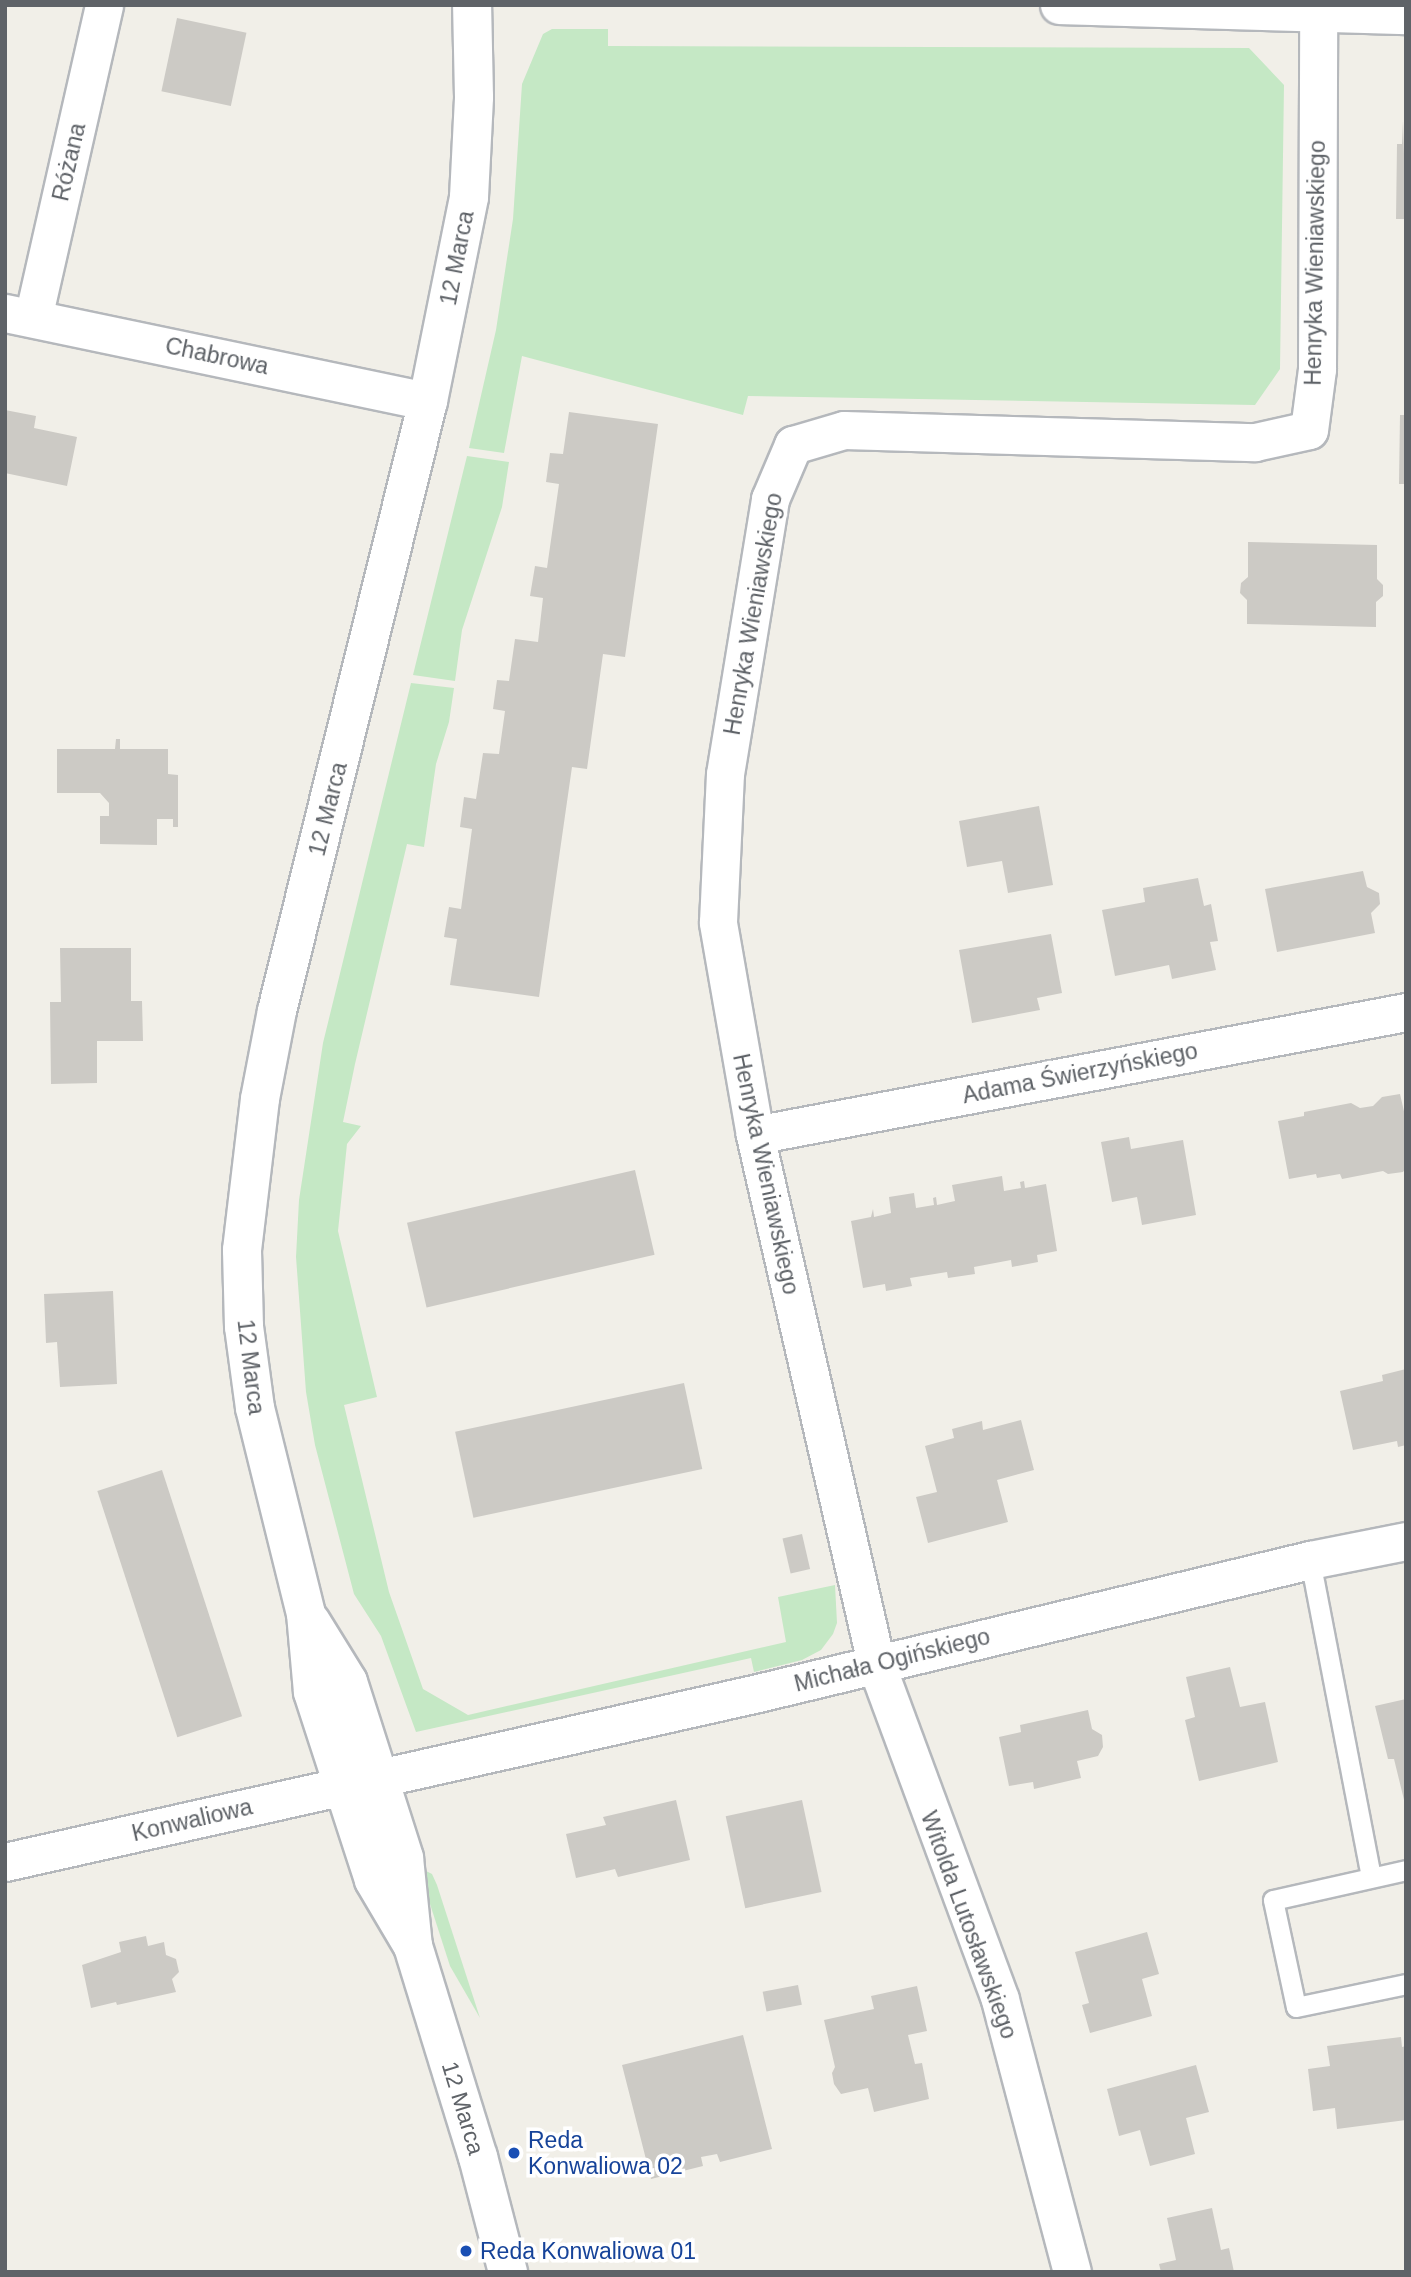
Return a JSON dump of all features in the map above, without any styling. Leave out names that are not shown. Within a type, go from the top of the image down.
[{"type":"street","name":"Różana","points":[[19,315],[104,5]]},
{"type":"street","name":"12 Marca","points":[[472,5],[474,97],[469,197],[428,401],[277,1010],[249,1175],[242,1251],[244,1327],[271,1482],[306,1614],[348,1682],[361,1783],[408,1871],[413,1946],[478,2157],[508,2272]]},
{"type":"street","points":[[1059,5],[1318,10],[1406,15]]},
{"type":"street","name":"Henryka Wieniawskiego","points":[[876,1663],[755,1135],[718,922],[725,774],[770,499],[793,445],[844,430],[1255,442],[1308,430],[1317,369],[1318,10]]},
{"type":"street","name":"Chabrowa","points":[[19,315],[428,401]]},
{"type":"street","name":"Adama Świerzyńskiego","points":[[755,1135],[1406,1013]]},
{"type":"street","name":"Michała Ogińskiego","points":[[361,1783],[758,1693],[1310,1560],[1406,1541]]},
{"type":"street","name":"Witolda Lutosławskiego","points":[[876,1663],[1000,1999],[1072,2272]]},
{"type":"street","name":"Konwaliowa","points":[[5,1862],[361,1783]]},
{"type":"lane","points":[[1310,1560],[1371,1877]]},
{"type":"lane","points":[[1406,1870],[1273,1900],[1296,2007],[1406,1984]]},
{"type":"green space","points":[[552,29],[608,29],[608,46],[1249,48],[1284,85],[1280,369],[1255,405],[748,396],[743,415],[522,356],[504,453],[469,448],[496,330],[513,219],[522,84],[543,34]]},
{"type":"green space","points":[[467,456],[509,462],[502,507],[462,630],[455,681],[413,675]]},
{"type":"green space","points":[[411,683],[454,688],[449,722],[436,764],[424,847],[407,844],[355,1064],[343,1122],[361,1126],[347,1144],[338,1231],[377,1397],[344,1405],[389,1592],[423,1689],[468,1715],[786,1642],[778,1597],[835,1585],[837,1623],[833,1634],[821,1650],[802,1660],[754,1672],[751,1658],[416,1732],[381,1636],[354,1594],[315,1445],[306,1392],[296,1257],[299,1200],[323,1043]]},
{"type":"green space","points":[[426,1871],[432,1874],[437,1885],[480,2018],[450,1966],[420,1873]]},
{"type":"building","points":[[177,18],[246,33],[231,106],[161,91]]},
{"type":"building","points":[[1403,121],[1406,219],[1396,219],[1397,144],[1402,144]]},
{"type":"building","points":[[5,410],[36,416],[34,428],[77,437],[67,486],[5,473]]},
{"type":"building","points":[[569,412],[658,424],[625,657],[603,654],[587,769],[572,767],[539,997],[450,985],[457,939],[444,937],[449,907],[461,909],[472,829],[460,827],[464,797],[476,799],[483,753],[499,754],[505,711],[493,709],[497,680],[509,681],[515,639],[538,642],[543,598],[530,596],[535,566],[547,568],[559,484],[546,482],[550,453],[563,454]]},
{"type":"building","points":[[1400,415],[1406,415],[1406,484],[1399,484]]},
{"type":"building","points":[[1248,542],[1377,545],[1377,579],[1383,585],[1383,596],[1376,602],[1376,627],[1247,624],[1247,600],[1240,593],[1241,583],[1248,577]]},
{"type":"building","points":[[116,739],[120,739],[120,749],[168,749],[168,774],[178,775],[178,827],[173,827],[173,819],[157,819],[157,845],[100,844],[100,816],[109,816],[109,803],[100,793],[57,793],[57,749],[115,749]]},
{"type":"building","points":[[1039,806],[1053,885],[1008,893],[1002,861],[967,867],[959,821]]},
{"type":"building","points":[[1363,871],[1367,887],[1379,893],[1380,904],[1371,913],[1375,933],[1277,952],[1265,889]]},
{"type":"building","points":[[1198,878],[1204,906],[1211,904],[1218,941],[1210,942],[1216,970],[1172,979],[1169,965],[1115,976],[1102,910],[1145,902],[1143,888]]},
{"type":"building","points":[[1051,934],[1062,993],[1037,998],[1040,1010],[972,1023],[959,950]]},
{"type":"building","points":[[60,948],[131,948],[131,1001],[142,1001],[143,1041],[97,1041],[97,1083],[51,1084],[50,1002],[61,1002]]},
{"type":"building","points":[[1400,1094],[1406,1120],[1406,1168],[1403,1172],[1388,1174],[1383,1171],[1342,1179],[1340,1174],[1317,1178],[1316,1174],[1289,1179],[1278,1121],[1304,1116],[1304,1112],[1351,1103],[1360,1108],[1373,1106],[1382,1097]]},
{"type":"building","points":[[1129,1137],[1131,1149],[1183,1140],[1196,1215],[1142,1225],[1137,1197],[1112,1202],[1101,1142]]},
{"type":"building","points":[[635,1170],[655,1255],[427,1307],[407,1223]]},
{"type":"building","points":[[1002,1176],[1004,1191],[1021,1188],[1020,1182],[1024,1181],[1025,1188],[1046,1184],[1057,1251],[1037,1255],[1038,1262],[1012,1267],[1011,1260],[974,1267],[975,1274],[948,1278],[947,1272],[910,1278],[912,1286],[886,1291],[885,1284],[863,1288],[851,1221],[871,1217],[873,1209],[874,1217],[891,1213],[889,1197],[914,1193],[916,1208],[934,1205],[933,1198],[936,1197],[937,1205],[955,1201],[952,1185]]},
{"type":"building","points":[[113,1291],[117,1384],[60,1387],[57,1342],[46,1343],[44,1294]]},
{"type":"building","points":[[1406,1369],[1406,1445],[1398,1447],[1397,1441],[1353,1450],[1340,1391],[1383,1381],[1382,1375]]},
{"type":"building","points":[[684,1383],[702,1469],[473,1518],[455,1432]]},
{"type":"building","points":[[1021,1420],[1034,1470],[997,1480],[1008,1522],[928,1543],[916,1497],[937,1492],[925,1446],[954,1438],[952,1429],[982,1421],[983,1430]]},
{"type":"building","points":[[162,1470],[242,1716],[177,1737],[97,1491]]},
{"type":"building","points":[[802,1534],[810,1569],[791,1574],[783,1538]]},
{"type":"building","points":[[1230,1667],[1240,1707],[1265,1702],[1278,1762],[1199,1781],[1185,1720],[1195,1717],[1186,1677]]},
{"type":"building","points":[[1406,1699],[1405,1804],[1394,1759],[1388,1759],[1375,1706]]},
{"type":"building","points":[[1088,1710],[1092,1729],[1102,1735],[1103,1747],[1098,1756],[1077,1761],[1081,1778],[1034,1789],[1033,1782],[1009,1786],[999,1737],[1021,1732],[1020,1725]]},
{"type":"building","points":[[676,1800],[690,1860],[618,1877],[615,1869],[576,1878],[566,1834],[606,1825],[603,1817]]},
{"type":"building","points":[[802,1800],[822,1892],[745,1908],[726,1816]]},
{"type":"building","points":[[1147,1932],[1159,1974],[1142,1979],[1152,2016],[1090,2033],[1082,2005],[1089,2003],[1075,1952]]},
{"type":"building","points":[[146,1936],[148,1946],[164,1942],[166,1955],[176,1959],[179,1972],[172,1979],[176,1992],[91,2008],[82,1965],[121,1952],[119,1942]]},
{"type":"building","points":[[798,1985],[802,2005],[766,2012],[763,1992]]},
{"type":"building","points":[[917,1986],[927,2031],[908,2035],[915,2064],[922,2063],[929,2099],[874,2112],[868,2088],[841,2094],[834,2084],[832,2073],[835,2067],[824,2020],[874,2009],[871,1996]]},
{"type":"building","points":[[743,2035],[772,2149],[720,2162],[717,2154],[701,2157],[703,2166],[651,2179],[622,2065]]},
{"type":"building","points":[[1401,2037],[1402,2047],[1406,2046],[1406,2120],[1337,2129],[1335,2108],[1313,2111],[1308,2069],[1330,2066],[1327,2046]]},
{"type":"building","points":[[1196,2065],[1209,2112],[1186,2118],[1195,2154],[1150,2166],[1140,2130],[1119,2136],[1107,2089]]},
{"type":"building","points":[[1212,2208],[1221,2250],[1229,2248],[1234,2272],[1161,2272],[1159,2264],[1176,2260],[1167,2218]]},
{"type":"place","name":"Reda Konwaliowa 02","points":[[514,2153]]},
{"type":"place","name":"Reda Konwaliowa 01","points":[[466,2251]]}]
